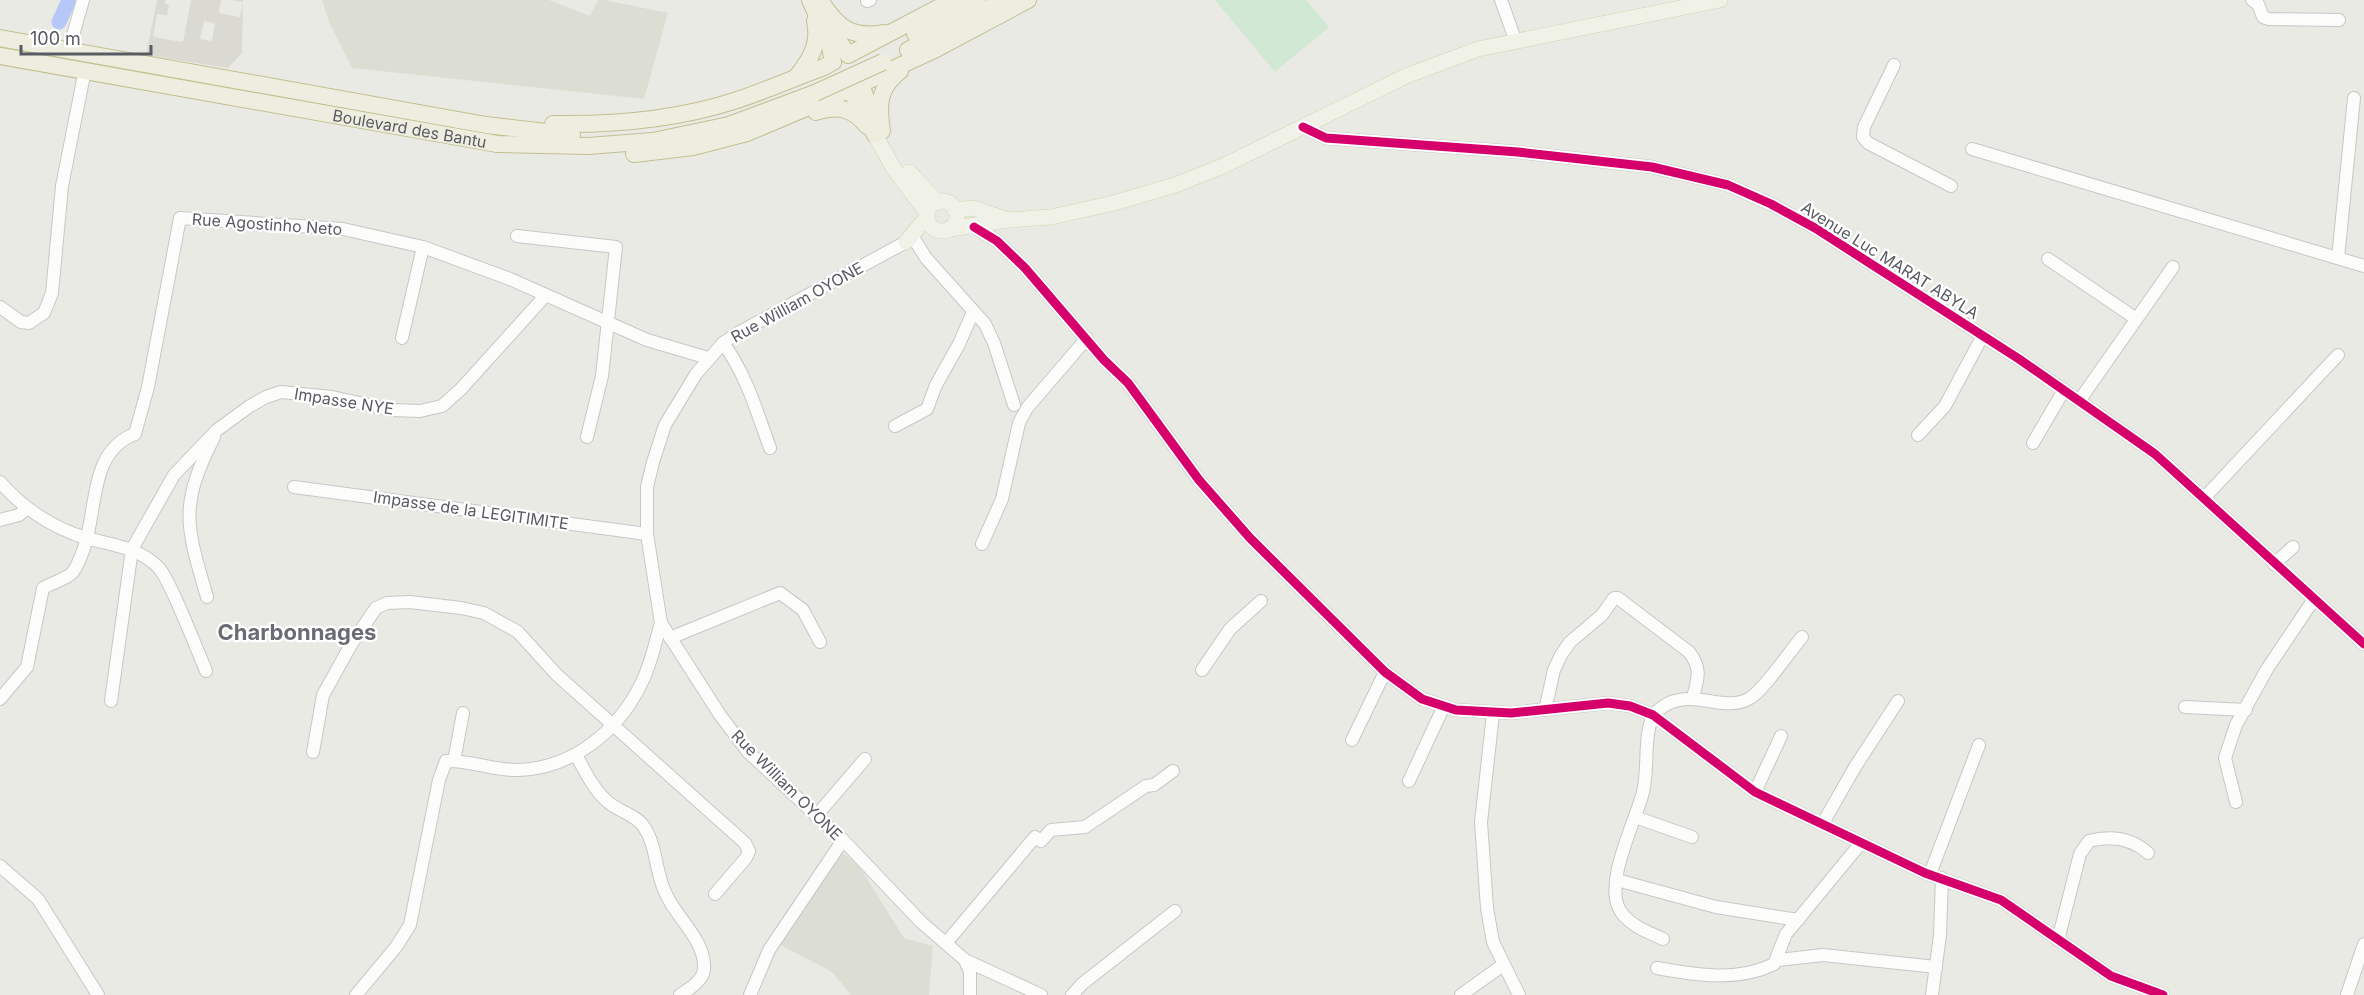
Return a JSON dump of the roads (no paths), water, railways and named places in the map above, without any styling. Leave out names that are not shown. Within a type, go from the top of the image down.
[{"type":"highway","points":[[809,0],[829,42],[841,59]]},
{"type":"highway","points":[[808,85],[808,63],[816,44],[817,30],[809,0]]},
{"type":"highway","points":[[819,0],[841,59]]},
{"type":"highway","points":[[819,0],[836,21],[854,33],[869,36],[899,30]]},
{"type":"highway","points":[[808,85],[841,59],[953,0]]},
{"type":"highway","points":[[881,57],[977,0]]},
{"type":"highway","points":[[808,85],[881,57],[1004,0]]},
{"type":"highway","points":[[497,144],[509,151],[530,154],[614,155],[693,147],[747,133],[855,87],[1028,0]]},
{"type":"highway","name":"Boulevard des Bantu","points":[[0,38],[486,125],[567,135],[646,131],[735,114],[808,85]]},
{"type":"highway","name":"Boulevard des Bantu","points":[[0,56],[497,144],[588,146],[652,141],[729,124],[808,85]]},
{"type":"highway","points":[[878,133],[879,100],[884,85],[918,57]]},
{"type":"highway","points":[[857,58],[863,66],[864,75],[855,87],[839,89],[832,82],[830,72],[841,59],[857,58]]},
{"type":"highway","points":[[0,64],[130,87],[150,84]]},
{"type":"highway","points":[[855,87],[867,104],[878,133]]},
{"type":"highway","points":[[775,122],[784,122],[831,108],[840,108],[858,116],[878,133]]},
{"type":"main road","points":[[910,241],[943,229],[974,227],[1008,220],[1051,218],[1135,198],[1223,166],[1430,66],[1478,49],[1720,0]]},
{"type":"main road","points":[[878,133],[894,169],[931,211],[930,225],[943,229]]},
{"type":"main road","points":[[910,241],[931,211],[948,203],[955,210],[957,218],[943,229]]},
{"type":"main road","points":[[955,210],[974,208],[1008,220]]},
{"type":"street","points":[[69,49],[83,0]]},
{"type":"street","points":[[1501,0],[1516,42]]},
{"type":"street","points":[[2252,0],[2258,4],[2263,17],[2269,19],[2339,20]]},
{"type":"street","points":[[1894,65],[1864,127],[1863,137],[1868,143],[1951,186]]},
{"type":"street","points":[[0,307],[21,322],[29,323],[44,312],[49,302],[54,284],[62,186],[83,80]]},
{"type":"street","points":[[2338,258],[2354,98]]},
{"type":"street","name":"Avenue Luc MARAT ABYLA","points":[[1303,127],[1326,138],[1518,152],[1652,166],[1728,185],[1771,204],[1815,228],[2064,390],[2155,454],[2205,497],[2274,564],[2364,644]]},
{"type":"street","points":[[1972,149],[2364,266]]},
{"type":"street","name":"Rue Agostinho Neto","points":[[87,538],[100,470],[116,444],[135,434],[139,422],[180,218],[343,229],[423,247],[510,279],[647,340],[708,358]]},
{"type":"street","points":[[974,227],[1004,247],[1087,338],[1104,360],[1128,383],[1199,480],[1250,538],[1385,672],[1422,699],[1443,708],[1493,714],[1608,703],[1630,706],[1653,715],[1755,792],[1936,876],[2001,900],[2111,976],[2163,995]]},
{"type":"street","points":[[517,236],[616,247],[598,398],[587,437]]},
{"type":"street","points":[[910,241],[985,324],[994,343],[1014,405]]},
{"type":"street","name":"Rue William OYONE","points":[[910,241],[723,343],[708,358],[675,406],[659,442],[647,488],[647,534],[661,623],[720,715],[748,752],[843,840],[909,910],[965,960],[1041,995]]},
{"type":"street","points":[[402,338],[423,247]]},
{"type":"street","points":[[2048,259],[2136,318]]},
{"type":"street","points":[[2079,401],[2173,267]]},
{"type":"street","name":"Impasse NYE","points":[[132,549],[174,475],[217,430],[250,406],[281,392],[332,398],[392,410],[420,411],[442,406],[461,389],[545,296]]},
{"type":"street","points":[[895,426],[927,409],[936,385],[959,344],[973,312]]},
{"type":"street","points":[[1918,435],[1945,406],[1982,337]]},
{"type":"street","points":[[982,544],[1002,499],[1019,423],[1027,408],[1087,338]]},
{"type":"street","points":[[723,343],[736,360],[771,448]]},
{"type":"street","points":[[2205,497],[2338,355]]},
{"type":"street","points":[[2033,443],[2064,390]]},
{"type":"street","points":[[207,597],[188,526],[193,484],[217,430]]},
{"type":"street","points":[[0,482],[27,508],[73,534],[132,549],[160,568],[206,671]]},
{"type":"street","name":"Impasse de la LEGITIMITE","points":[[294,487],[647,534]]},
{"type":"street","points":[[0,520],[19,516],[27,508]]},
{"type":"street","points":[[0,699],[27,667],[43,588],[73,573],[87,538]]},
{"type":"street","points":[[2274,564],[2293,547]]},
{"type":"street","points":[[111,701],[132,549]]},
{"type":"street","points":[[670,638],[780,593],[803,610],[820,642]]},
{"type":"street","points":[[1545,710],[1554,670],[1561,655],[1570,642],[1618,598],[1689,652],[1696,660],[1699,674],[1693,698]]},
{"type":"street","points":[[2236,802],[2225,758],[2236,725],[2267,669],[2314,599]]},
{"type":"street","points":[[1202,670],[1230,629],[1261,601]]},
{"type":"street","points":[[313,752],[323,695],[367,618],[376,608],[387,603],[442,605],[484,613],[518,632],[557,675],[745,843],[749,851],[747,858],[715,894]]},
{"type":"street","points":[[356,995],[396,947],[410,925],[442,766],[446,761],[519,770],[556,764],[576,755],[612,725],[641,685],[661,623]]},
{"type":"street","points":[[1663,939],[1632,924],[1620,910],[1616,900],[1617,880],[1645,783],[1653,715],[1665,705],[1693,698],[1734,703],[1752,698],[1802,637]]},
{"type":"street","points":[[1352,740],[1385,672]]},
{"type":"street","points":[[1823,823],[1855,767],[1898,701]]},
{"type":"street","points":[[2185,707],[2246,710]]},
{"type":"street","points":[[1409,781],[1443,708]]},
{"type":"street","points":[[454,761],[463,712]]},
{"type":"street","points":[[1493,714],[1484,784],[1482,847],[1490,931],[1503,965],[1519,995]]},
{"type":"street","points":[[1755,792],[1781,736]]},
{"type":"street","points":[[1932,995],[1936,967],[1936,876],[1979,745]]},
{"type":"street","points":[[576,755],[590,781],[607,802],[643,824],[651,840],[665,893],[696,941],[703,957],[704,972],[693,987],[680,995]]},
{"type":"street","points":[[816,816],[865,759]]},
{"type":"street","points":[[946,943],[1035,837],[1041,841],[1052,830],[1085,827],[1146,786],[1154,785],[1173,771]]},
{"type":"street","points":[[1635,817],[1692,837]]},
{"type":"street","points":[[2058,940],[2080,854],[2090,841],[2117,838],[2135,842],[2148,853]]},
{"type":"street","points":[[750,995],[769,950],[843,840]]},
{"type":"street","points":[[1778,960],[1786,934],[1861,843]]},
{"type":"street","points":[[0,866],[38,899],[98,995]]},
{"type":"street","points":[[1617,880],[1716,907],[1798,920]]},
{"type":"street","points":[[1072,995],[1082,984],[1175,911]]},
{"type":"street","points":[[2347,995],[2364,944]]},
{"type":"street","points":[[1657,968],[1688,974],[1739,974],[1757,972],[1778,960],[1823,955],[1936,967]]},
{"type":"street","points":[[965,960],[970,972],[970,995]]},
{"type":"street","points":[[1461,995],[1503,965]]},
{"type":"waterway","points":[[59,22],[69,0]]},
{"type":"district","name":"Charbonnages","points":[[297,632]]}]
